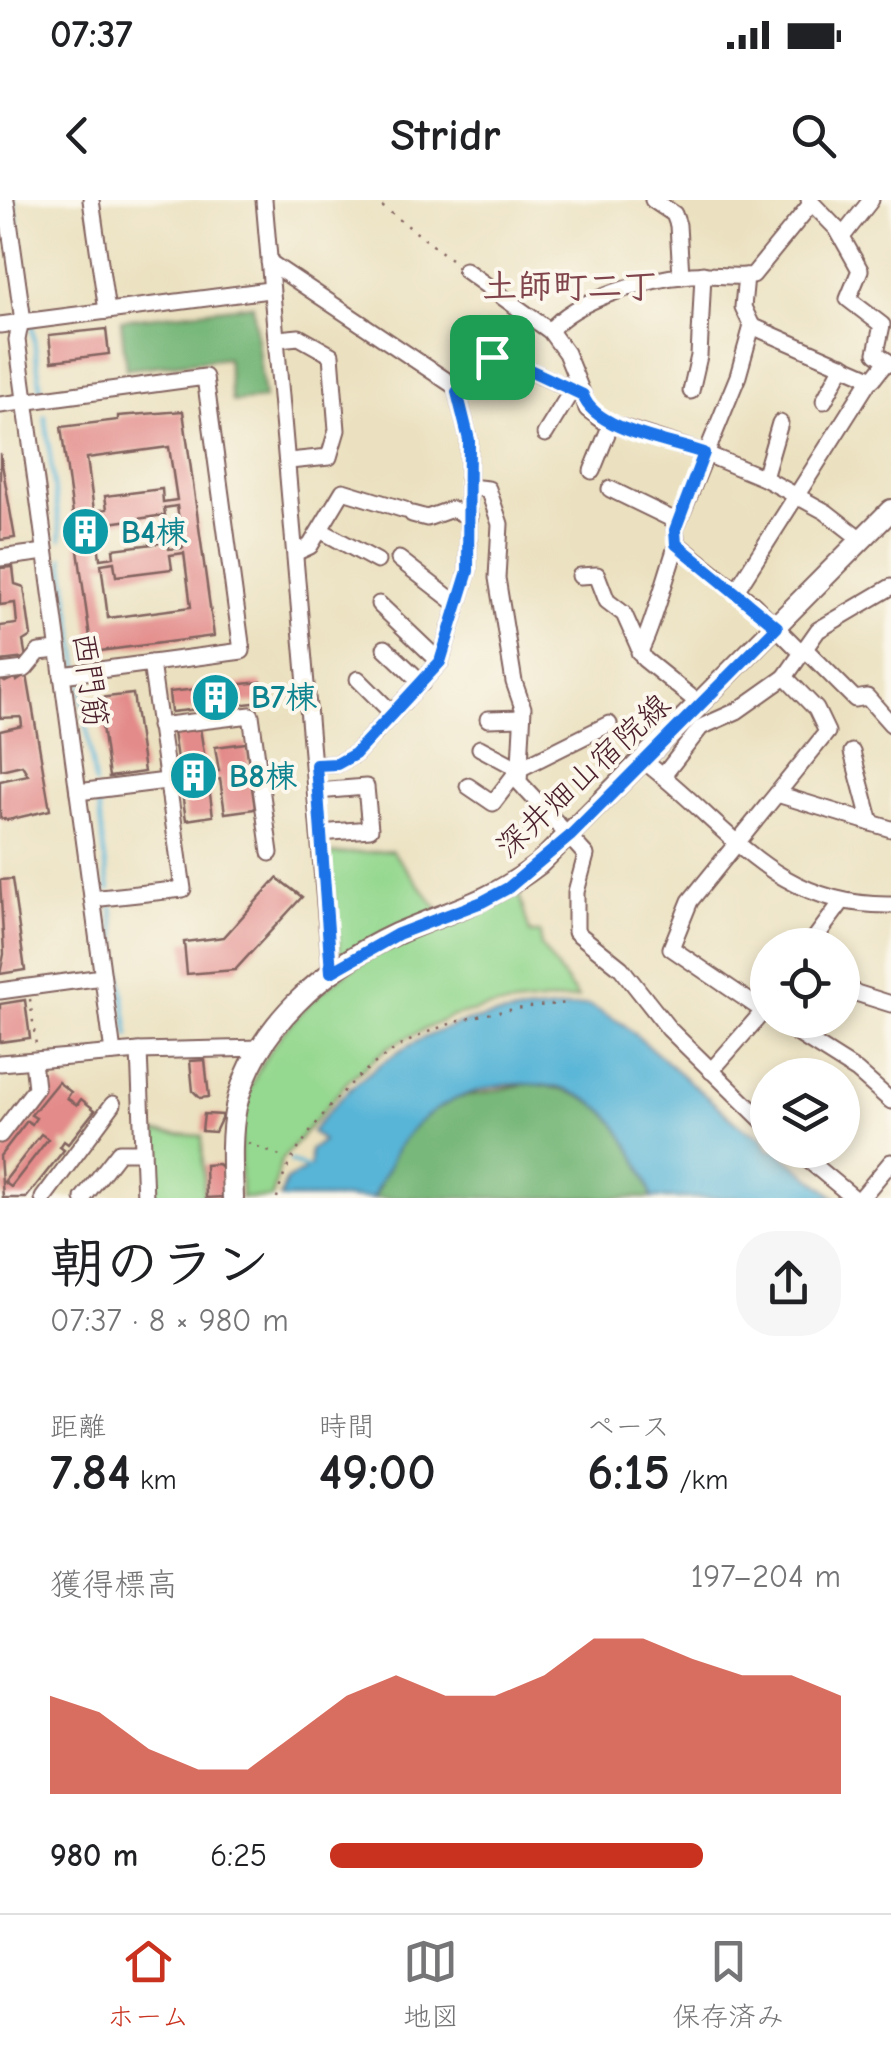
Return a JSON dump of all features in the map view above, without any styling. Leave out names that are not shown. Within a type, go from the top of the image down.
[{"type":"main road","name":"深井畑山宿院線","points":[[233,1198],[232,1138],[244,1081],[261,1048],[295,1004],[331,972],[398,934],[495,895],[570,836],[891,510]]},
{"type":"street","name":"西門筋","points":[[6,200],[21,318],[17,340],[113,1053]]},
{"type":"street","points":[[91,200],[107,310]]},
{"type":"street","points":[[264,200],[331,972]]},
{"type":"street","points":[[653,200],[674,214],[678,224],[681,276]]},
{"type":"street","points":[[842,237],[871,200]]},
{"type":"street","points":[[550,331],[576,310],[642,281],[703,274],[753,274],[796,227],[810,202],[842,237],[860,270],[848,299],[882,325],[876,353],[889,363],[871,378],[736,591]]},
{"type":"street","points":[[269,262],[459,389],[469,440],[468,571],[440,662],[345,762],[316,765]]},
{"type":"street","points":[[465,270],[550,331],[566,353],[578,392],[588,408],[611,424],[704,453],[764,478],[862,540]]},
{"type":"street","points":[[691,391],[699,356],[703,274]]},
{"type":"street","points":[[639,652],[646,642],[649,621],[676,544],[678,522],[738,376],[752,326],[743,307],[746,276]]},
{"type":"street","points":[[1,325],[21,318],[269,290]]},
{"type":"street","points":[[752,326],[871,378]]},
{"type":"street","points":[[278,339],[299,336],[331,356],[337,430],[329,457],[289,461]]},
{"type":"street","points":[[459,389],[480,363],[502,357],[578,392]]},
{"type":"street","points":[[824,401],[844,364]]},
{"type":"street","points":[[0,405],[205,377],[242,651],[62,675]]},
{"type":"street","points":[[544,434],[578,392]]},
{"type":"street","points":[[764,478],[780,423]]},
{"type":"street","points":[[592,471],[611,424]]},
{"type":"street","points":[[469,486],[488,489],[500,524],[497,578],[522,718],[519,782],[586,855],[576,892],[576,932],[621,968],[668,1029],[750,1108]]},
{"type":"street","points":[[610,489],[678,522]]},
{"type":"street","points":[[297,552],[310,546],[342,492],[426,518],[452,509],[470,517]]},
{"type":"street","points":[[320,530],[377,561]]},
{"type":"street","points":[[676,544],[736,591],[855,699],[867,697],[891,724]]},
{"type":"street","points":[[0,558],[44,552]]},
{"type":"street","points":[[399,559],[456,604]]},
{"type":"street","points":[[580,576],[596,575],[607,602],[624,614],[639,652],[702,704]]},
{"type":"street","points":[[662,776],[701,727],[736,711],[785,676],[818,630],[891,587]]},
{"type":"street","points":[[379,604],[440,662]]},
{"type":"street","points":[[385,648],[422,683]]},
{"type":"street","points":[[0,672],[25,669],[39,652],[58,650]]},
{"type":"street","points":[[92,899],[183,889],[151,663]]},
{"type":"street","points":[[750,1000],[671,948],[690,902],[827,732],[816,709],[785,676]]},
{"type":"street","points":[[358,680],[392,712]]},
{"type":"street","points":[[159,726],[251,715],[270,853]]},
{"type":"street","points":[[488,718],[522,718]]},
{"type":"street","points":[[468,786],[494,803],[520,769],[609,724]]},
{"type":"street","points":[[480,748],[520,769]]},
{"type":"street","points":[[852,752],[871,823]]},
{"type":"street","points":[[645,762],[776,876],[841,903],[891,905]]},
{"type":"street","points":[[78,792],[166,781]]},
{"type":"street","points":[[317,791],[366,787],[370,829],[320,833]]},
{"type":"street","points":[[777,794],[891,828]]},
{"type":"street","points":[[823,928],[841,903]]},
{"type":"street","points":[[0,990],[102,977]]},
{"type":"street","points":[[860,994],[891,1004]]},
{"type":"street","points":[[712,1071],[750,1032]]},
{"type":"street","points":[[806,1038],[856,1071],[891,1101]]},
{"type":"street","points":[[0,1064],[35,1056],[261,1048]]},
{"type":"street","points":[[139,1050],[145,1198]]},
{"type":"street","points":[[0,1135],[36,1088],[35,1056]]},
{"type":"street","points":[[42,1198],[113,1104]]},
{"type":"street","points":[[0,1111],[20,1110]]},
{"type":"street","points":[[83,1198],[119,1152],[143,1152]]},
{"type":"street","points":[[819,1168],[857,1198],[891,1162]]},
{"type":"path","points":[[374,200],[465,270]]},
{"type":"path","points":[[28,987],[35,1056]]},
{"type":"path","points":[[277,1198],[288,1160],[337,1098],[408,1039],[487,1011],[570,1003]]},
{"type":"path","points":[[232,1138],[288,1160]]},
{"type":"green space","points":[[253,305],[264,399],[232,402],[227,358],[126,369],[121,320]]},
{"type":"green space","points":[[392,851],[439,910],[344,956],[340,954],[329,854]]},
{"type":"green space","points":[[518,891],[530,933],[540,933],[541,946],[578,998],[487,1008],[450,1017],[390,1046],[349,1080],[281,1161],[272,1198],[241,1198],[241,1131],[249,1091],[270,1051],[299,1014],[334,982],[371,957]]},
{"type":"green space","points":[[532,1083],[581,1097],[606,1113],[634,1153],[652,1198],[374,1198],[394,1149],[418,1119],[458,1098]]},
{"type":"green space","points":[[151,1132],[202,1136],[204,1198],[153,1198]]},
{"type":"water","points":[[588,1005],[623,1024],[750,1132],[750,1168],[799,1168],[836,1198],[652,1198],[632,1152],[604,1111],[578,1095],[548,1086],[516,1084],[484,1089],[453,1100],[426,1116],[405,1138],[374,1198],[280,1198],[286,1180],[310,1167],[310,1150],[323,1141],[312,1132],[367,1074],[437,1032],[500,1015]]},
{"type":"building","points":[[106,329],[109,354],[52,361],[49,335]]},
{"type":"building","name":"B4棟","points":[[183,411],[214,636],[92,652],[61,427],[118,420],[118,416]],"holes":[[[169,447],[177,500],[163,502],[162,489],[105,496],[107,509],[94,511],[87,458]],[[177,506],[183,548],[169,549],[169,542],[113,549],[114,557],[100,559],[95,516],[108,515],[109,523],[165,515],[164,508]],[[184,553],[191,607],[108,618],[101,564],[114,562],[116,576],[172,569],[170,555]]]},
{"type":"building","points":[[0,453],[15,538],[0,540]]},
{"type":"building","points":[[13,567],[15,584],[24,587],[31,636],[23,641],[26,658],[0,661],[0,626],[17,624],[15,603],[0,605],[0,568]]},
{"type":"building","points":[[27,675],[50,810],[8,820],[0,818],[0,781],[28,775],[22,765],[1,770],[0,731],[22,726],[21,717],[0,718],[0,679],[5,682],[16,677],[17,681]]},
{"type":"building","name":"B7棟","points":[[261,682],[263,702],[171,712],[169,692]]},
{"type":"building","points":[[133,694],[144,772],[109,777],[98,698]]},
{"type":"building","points":[[200,728],[207,772],[219,771],[215,747],[246,743],[255,809],[225,813],[220,779],[208,780],[213,816],[186,820],[173,732]]},
{"type":"building","points":[[277,878],[302,897],[235,970],[187,974],[184,942],[224,937]]},
{"type":"building","points":[[12,879],[25,970],[0,974],[4,954],[0,880]]},
{"type":"building","points":[[25,1000],[30,1038],[0,1042],[0,1004]]},
{"type":"building","points":[[205,1060],[209,1097],[200,1098],[193,1091],[190,1061]]},
{"type":"building","points":[[58,1082],[71,1092],[67,1098],[77,1105],[81,1099],[95,1110],[68,1144],[64,1141],[60,1147],[64,1150],[26,1198],[3,1198],[0,1156],[27,1121],[32,1124],[36,1118],[31,1115]],"holes":[[[41,1134],[48,1139],[11,1187],[4,1182]]]},
{"type":"building","points":[[204,1114],[223,1115],[215,1132],[202,1131]]},
{"type":"building","points":[[218,1164],[222,1168],[223,1197],[206,1198],[205,1165]]},
{"type":"waterway","points":[[14,200],[30,312]]},
{"type":"waterway","points":[[32,325],[41,391]]},
{"type":"waterway","points":[[45,416],[61,539]]},
{"type":"waterway","points":[[63,558],[79,667]]},
{"type":"waterway","points":[[80,678],[95,784]]},
{"type":"waterway","points":[[97,795],[109,890]]},
{"type":"waterway","points":[[112,907],[129,1036]]},
{"type":"waterway","points":[[291,1161],[309,1169]]},
{"type":"place","name":"B4棟","points":[[86,532]]},
{"type":"place","name":"B7棟","points":[[216,697]]},
{"type":"place","name":"B8棟","points":[[194,776]]},
{"type":"district","name":"土師町二丁","points":[[570,286]]},
{"type":"route","points":[[492,357],[502,357],[583,395],[588,408],[605,422],[704,453],[675,530],[676,544],[777,627],[570,836],[508,888],[398,934],[331,972],[316,765],[345,762],[355,754],[413,690],[430,678],[440,662],[468,571],[469,440],[457,392],[480,363],[492,357]]}]
